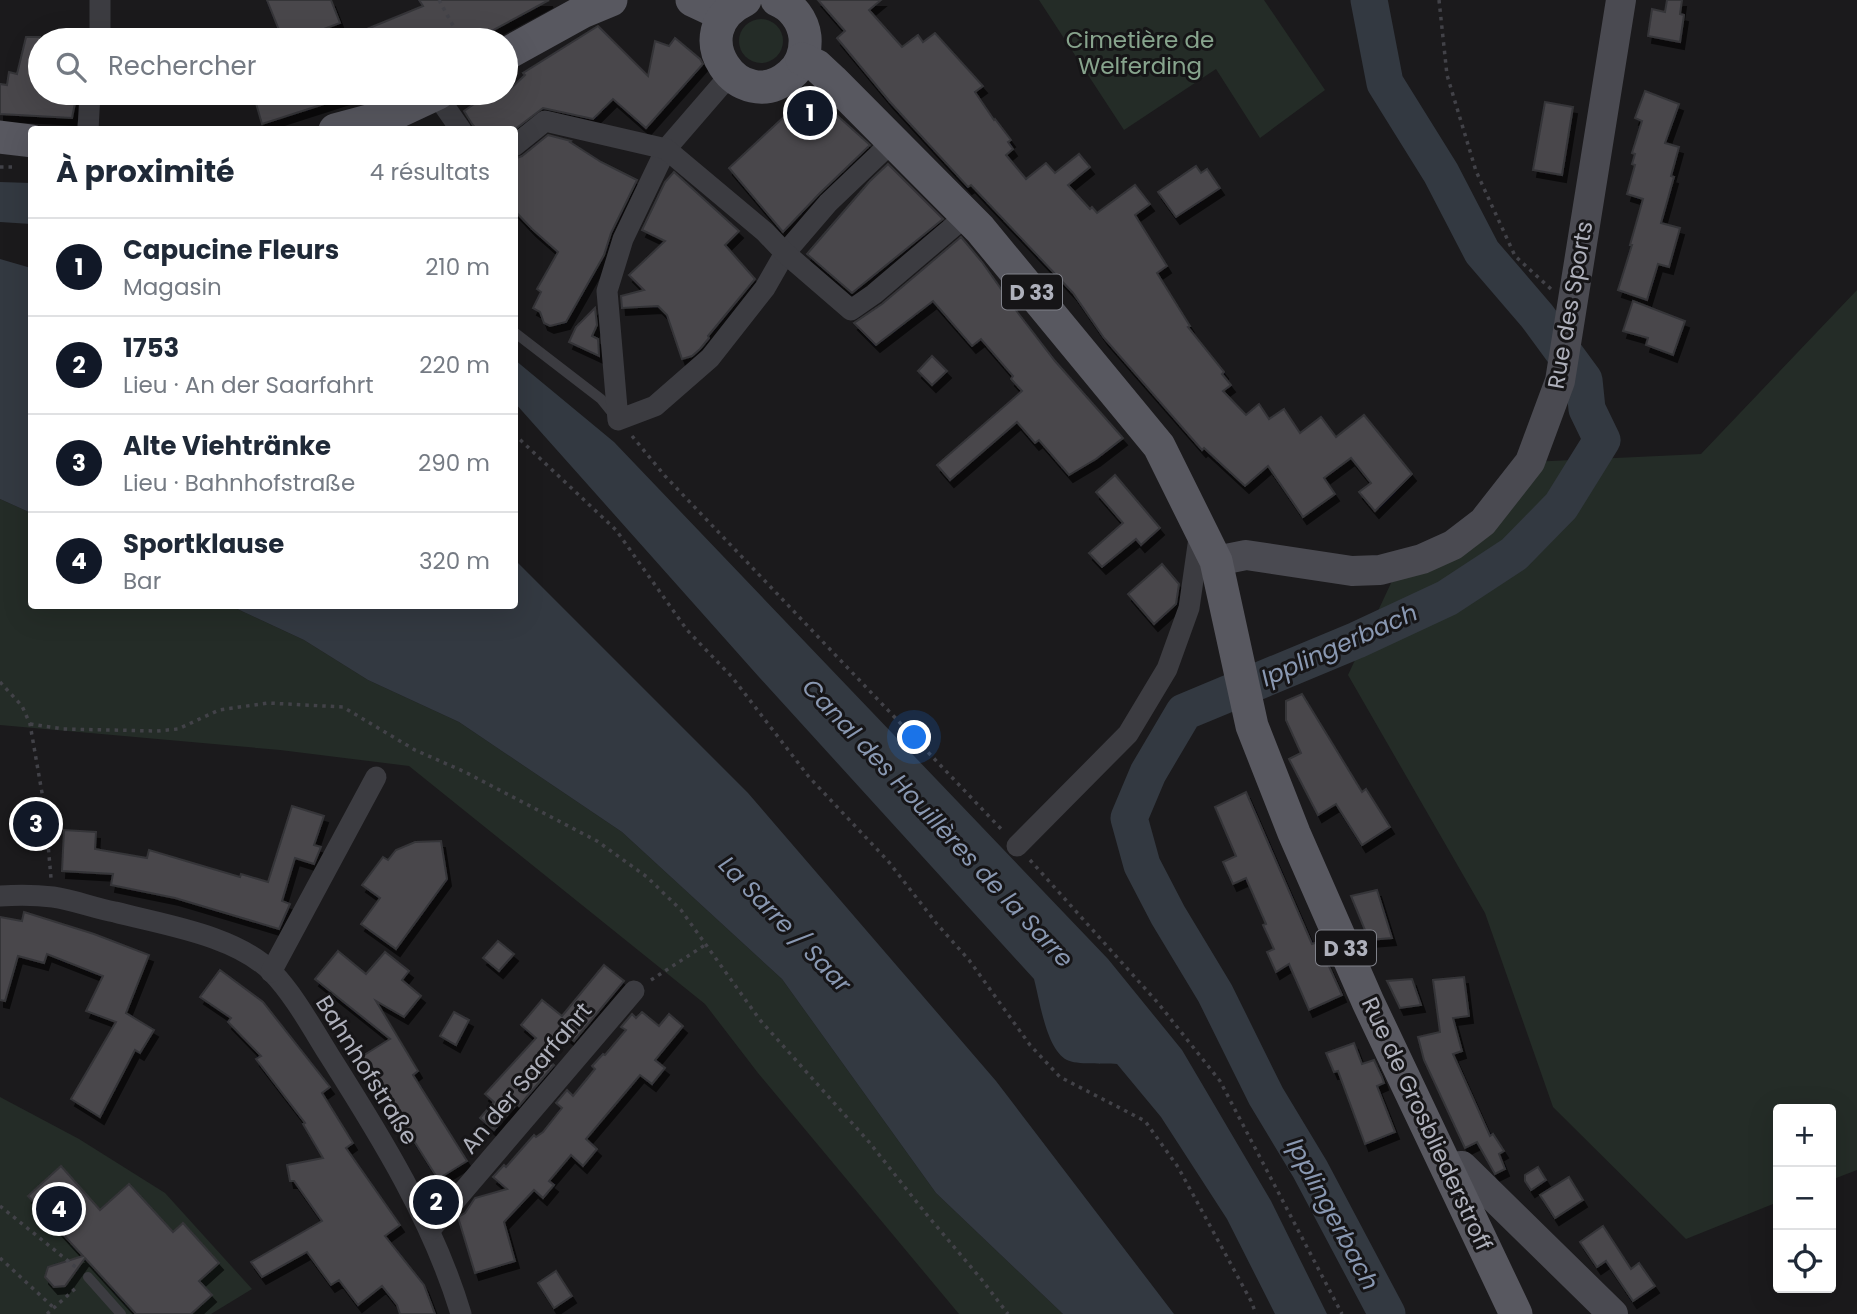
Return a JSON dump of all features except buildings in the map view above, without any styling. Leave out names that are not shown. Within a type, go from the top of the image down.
[{"type":"main road","points":[[518,47],[582,12],[611,0]]},
{"type":"main road","points":[[692,0],[735,8],[718,28],[718,56],[730,75],[746,84],[760,87],[785,80],[795,71],[806,47],[804,28],[795,12],[780,0]]},
{"type":"main road","name":"Rue de Grosbliederstroff","points":[[802,60],[817,66],[967,215],[1159,446],[1216,561],[1252,726],[1294,833],[1368,1002],[1516,1314]]},
{"type":"main road","points":[[350,126],[391,115],[412,105]]},
{"type":"main road","points":[[0,137],[28,140]]},
{"type":"street","points":[[100,0],[100,28]]},
{"type":"street","name":"Rue des Sports","points":[[1216,561],[1246,555],[1352,571],[1380,570],[1422,559],[1453,545],[1483,522],[1530,462],[1560,381],[1621,0]]},
{"type":"street","points":[[730,75],[666,149],[624,239],[607,291],[618,420],[655,406],[710,358],[765,288],[785,253],[828,203],[893,141]]},
{"type":"street","points":[[88,126],[89,105]]},
{"type":"street","points":[[445,105],[458,126]]},
{"type":"street","points":[[518,143],[545,121],[666,149],[765,232],[850,310],[874,294],[967,215]]},
{"type":"street","points":[[1017,846],[1128,734],[1167,670],[1189,608],[1200,526]]},
{"type":"street","points":[[271,972],[376,777]]},
{"type":"street","name":"Bahnhofstraße","points":[[0,896],[53,897],[187,930],[226,944],[251,957],[271,972],[296,1003],[346,1081],[430,1230],[451,1280],[461,1314]]},
{"type":"street","name":"An der Saarfahrt","points":[[430,1230],[635,991]]},
{"type":"street","points":[[1448,1167],[1462,1166],[1613,1314]]},
{"type":"lane","points":[[518,335],[601,399],[618,420]]},
{"type":"lane","points":[[88,1277],[121,1314]]},
{"type":"path","points":[[439,0],[454,28]]},
{"type":"path","points":[[1438,0],[1447,75],[1475,171],[1515,256],[1542,284],[1572,304]]},
{"type":"path","points":[[518,438],[615,530],[687,631],[732,677],[809,777],[888,861],[936,924],[969,960],[1030,1045],[1060,1077],[1145,1121],[1178,1167],[1256,1314]]},
{"type":"path","points":[[0,682],[22,706],[30,724],[46,810],[51,878]]},
{"type":"path","points":[[635,991],[705,945],[760,1020],[869,1142],[1008,1314]]},
{"type":"path","points":[[0,1206],[88,1277],[47,1314]]},
{"type":"path","points":[[0,1258],[54,1308]]},
{"type":"green space","name":"Cimetière de Welferding","points":[[1039,0],[1264,0],[1325,90],[1260,138],[1216,69],[1124,130]]},
{"type":"green space","points":[[761,19],[776,26],[783,41],[776,56],[761,63],[746,56],[739,41],[746,26]]},
{"type":"green space","points":[[1857,290],[1857,1170],[1836,1178],[1836,1104],[1773,1104],[1773,1204],[1686,1239],[1553,1107],[1485,913],[1348,675],[1399,566],[1422,559],[1530,462],[1701,454]]},
{"type":"green space","points":[[0,499],[28,512],[28,609],[237,609],[304,640],[368,680],[459,722],[622,832],[782,979],[936,1193],[1063,1314],[959,1314],[758,1073],[705,1004],[409,766],[280,750],[0,725]]},
{"type":"green space","points":[[0,1097],[79,1139],[165,1193],[252,1289],[211,1314],[0,1314]]},
{"type":"water","points":[[0,182],[28,183],[28,224],[0,222]]},
{"type":"water","points":[[0,259],[28,267],[28,512],[0,499]]},
{"type":"water","name":"Canal des Houillères de la Sarre","points":[[518,362],[614,442],[1108,959],[1182,1050],[1271,1201],[1327,1314],[1275,1314],[1227,1219],[1161,1117],[1117,1064],[1077,1063],[1060,1054],[1045,1024],[1034,979],[759,677],[518,406]]},
{"type":"water","name":"La Sarre / Saar","points":[[518,563],[748,793],[996,1081],[1174,1314],[1063,1314],[936,1193],[782,979],[622,832],[459,722],[368,680],[304,640],[237,609],[518,609]]},
{"type":"waterway","name":"Ipplingerbach","points":[[1369,0],[1385,83],[1441,173],[1482,252],[1537,316],[1584,380],[1587,409],[1602,440],[1561,506],[1514,554],[1447,598],[1357,640],[1184,712],[1148,773],[1129,818],[1142,865],[1168,915],[1215,993],[1266,1096],[1310,1169],[1387,1314]]},
{"type":"place","name":"Capucine Fleurs","points":[[810,113]]},
{"type":"place","name":"Alte Viehtränke","points":[[36,824]]},
{"type":"place","name":"1753","points":[[436,1202]]},
{"type":"place","name":"Sportklause","points":[[59,1209]]}]
